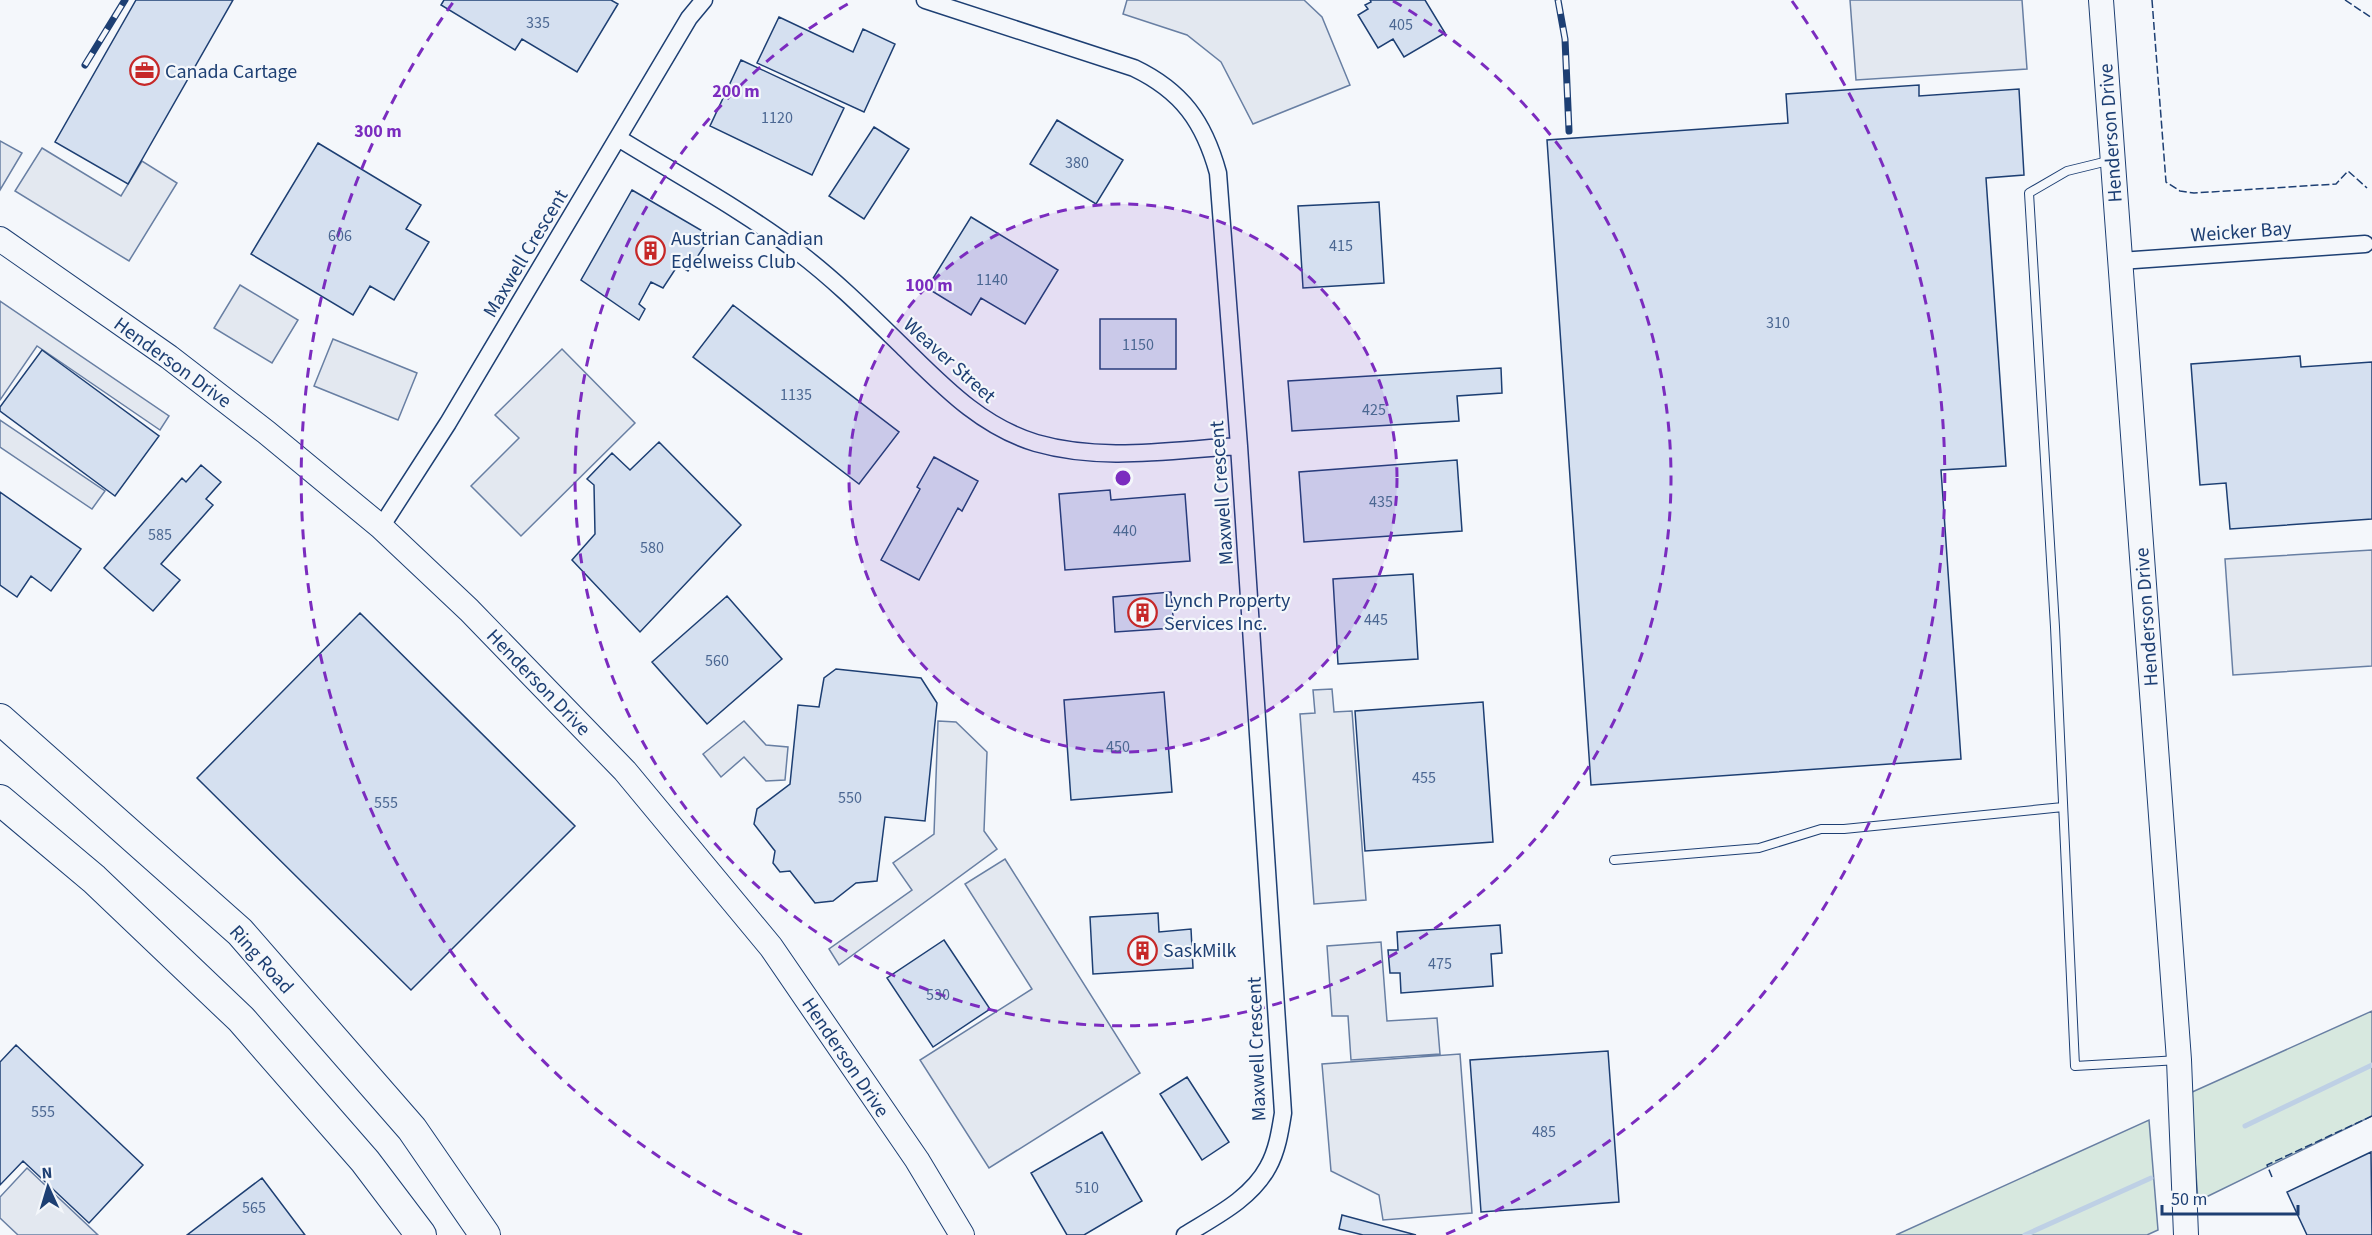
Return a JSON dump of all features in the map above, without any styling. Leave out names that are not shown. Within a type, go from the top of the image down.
[{"type":"highway","name":"Ring Road","points":[[0,720],[240,933],[412,1129],[485,1235]]},
{"type":"highway","points":[[0,800],[94,879],[242,1019],[365,1161],[422,1235]]},
{"type":"street","name":"Maxwell Crescent","points":[[381,526],[448,423],[695,8],[704,0]]},
{"type":"street","name":"Maxwell Crescent","points":[[925,0],[1134,68],[1154,77],[1170,90],[1197,120],[1213,154],[1221,193],[1283,1113],[1278,1142],[1268,1168],[1249,1192],[1224,1211],[1185,1235]]},
{"type":"street","name":"Henderson Drive","points":[[2101,0],[2179,1060],[2186,1235]]},
{"type":"street","name":"Weaver Street","points":[[618,138],[768,231],[797,252],[854,299],[960,402],[984,420],[1008,432],[1035,443],[1070,451],[1106,454],[1239,446]]},
{"type":"street","name":"Henderson Drive","points":[[0,239],[160,351],[232,405],[381,526],[469,610],[625,771],[771,947],[917,1160],[962,1235]]},
{"type":"street","name":"Weicker Bay","points":[[2120,261],[2366,243]]},
{"type":"lane","points":[[2112,159],[2067,171],[2029,193],[2075,1065],[2179,1060]]},
{"type":"lane","points":[[1614,860],[1759,848],[1821,829],[1844,829],[2063,807]]},
{"type":"shaded area","points":[[1127,0],[1304,0],[1322,17],[1350,85],[1253,124],[1221,62],[1187,35],[1123,14]]},
{"type":"shaded area","points":[[1850,0],[2022,0],[2027,69],[1856,80]]},
{"type":"shaded area","points":[[0,141],[22,153],[0,190]]},
{"type":"shaded area","points":[[42,148],[121,196],[142,161],[177,183],[129,261],[15,191]]},
{"type":"shaded area","points":[[240,285],[298,320],[272,363],[214,328]]},
{"type":"shaded area","points":[[0,301],[169,416],[160,430],[37,346],[0,400]]},
{"type":"shaded area","points":[[333,339],[417,373],[398,420],[314,386]]},
{"type":"shaded area","points":[[562,349],[635,423],[521,536],[471,486],[519,438],[495,415]]},
{"type":"shaded area","points":[[0,420],[105,491],[92,509],[0,447]]},
{"type":"shaded area","points":[[2372,550],[2372,666],[2233,675],[2225,559]]},
{"type":"shaded area","points":[[1332,689],[1334,712],[1352,711],[1366,900],[1314,904],[1300,714],[1315,713],[1313,690]]},
{"type":"shaded area","points":[[744,721],[766,745],[788,747],[785,780],[766,781],[744,757],[721,777],[703,754]]},
{"type":"shaded area","points":[[938,721],[956,722],[987,752],[984,831],[997,849],[839,965],[829,949],[912,890],[893,863],[934,834]]},
{"type":"shaded area","points":[[1005,859],[1140,1073],[989,1168],[920,1060],[1032,989],[965,884]]},
{"type":"shaded area","points":[[1381,942],[1387,1021],[1437,1018],[1440,1054],[1351,1060],[1348,1016],[1332,1016],[1327,946]]},
{"type":"shaded area","points":[[2372,1011],[2372,1116],[2198,1201],[2190,1093]]},
{"type":"shaded area","points":[[1460,1054],[1472,1213],[1383,1220],[1379,1195],[1331,1171],[1322,1064]]},
{"type":"shaded area","points":[[2149,1120],[2158,1230],[2147,1235],[1896,1235]]},
{"type":"shaded area","points":[[27,1168],[98,1235],[18,1235],[0,1218],[0,1197]]},
{"type":"building","name":"Canada Cartage","points":[[136,0],[233,0],[128,184],[55,142]]},
{"type":"building","points":[[444,0],[611,0],[618,4],[577,72],[522,39],[515,50],[441,5]]},
{"type":"building","points":[[1370,0],[1425,0],[1445,33],[1404,57],[1393,39],[1378,48],[1358,15],[1368,9],[1365,5],[1371,2]]},
{"type":"building","points":[[779,17],[853,52],[863,29],[895,44],[864,112],[757,63]]},
{"type":"building","points":[[741,60],[844,108],[812,175],[710,126]]},
{"type":"building","points":[[1919,85],[1919,96],[2019,89],[2024,175],[1986,178],[2006,466],[1941,470],[1961,759],[1591,785],[1547,140],[1788,123],[1786,94]]},
{"type":"building","points":[[1057,120],[1123,160],[1096,204],[1030,164]]},
{"type":"building","points":[[874,127],[909,149],[864,219],[829,196]]},
{"type":"building","points":[[318,143],[421,205],[406,229],[429,242],[394,300],[370,286],[353,315],[251,254]]},
{"type":"building","name":"Austrian Canadian Edelweiss Club","points":[[632,190],[711,236],[688,271],[678,265],[663,288],[651,282],[639,304],[645,309],[639,320],[581,280]]},
{"type":"building","points":[[1379,202],[1384,283],[1303,288],[1298,206]]},
{"type":"building","points":[[971,217],[1058,270],[1025,324],[981,298],[971,315],[927,288]]},
{"type":"building","points":[[733,305],[899,432],[859,484],[693,357]]},
{"type":"building","points":[[1100,319],[1176,319],[1176,369],[1100,369]]},
{"type":"building","points":[[42,350],[159,436],[115,496],[0,411],[0,407]]},
{"type":"building","points":[[2300,356],[2301,367],[2372,362],[2372,519],[2230,529],[2226,483],[2200,485],[2191,364]]},
{"type":"building","points":[[1501,368],[1502,393],[1457,396],[1459,421],[1292,431],[1288,381]]},
{"type":"building","points":[[659,442],[741,525],[640,632],[572,560],[595,534],[594,485],[587,479],[612,453],[630,470]]},
{"type":"building","points":[[934,457],[978,481],[962,511],[958,508],[919,580],[881,560],[920,489],[917,487]]},
{"type":"building","points":[[1457,460],[1462,531],[1304,542],[1299,472]]},
{"type":"building","points":[[201,465],[221,482],[206,499],[213,505],[161,564],[180,580],[153,611],[104,568],[182,478],[186,482]]},
{"type":"building","points":[[1110,490],[1111,500],[1185,494],[1190,561],[1065,570],[1059,494]]},
{"type":"building","points":[[0,492],[81,549],[51,591],[31,576],[17,597],[0,585]]},
{"type":"building","points":[[1413,574],[1418,659],[1338,664],[1333,579]]},
{"type":"building","name":"Lynch Property Services Inc.","points":[[1171,592],[1174,628],[1115,632],[1113,597]]},
{"type":"building","points":[[727,596],[782,659],[707,724],[652,662]]},
{"type":"building","points":[[360,613],[575,826],[411,990],[197,778]]},
{"type":"building","points":[[836,669],[921,678],[937,703],[925,821],[885,817],[877,881],[856,883],[833,901],[815,903],[790,871],[780,872],[773,863],[775,851],[754,824],[757,809],[790,784],[798,705],[819,707],[824,678]]},
{"type":"building","points":[[1164,692],[1172,792],[1071,800],[1064,700]]},
{"type":"building","points":[[1483,702],[1493,842],[1365,851],[1355,711]]},
{"type":"building","name":"SaskMilk","points":[[1158,913],[1159,932],[1191,929],[1193,968],[1093,974],[1090,917]]},
{"type":"building","points":[[1500,925],[1502,953],[1491,954],[1493,986],[1401,993],[1400,973],[1390,973],[1388,950],[1398,950],[1397,932]]},
{"type":"building","points":[[944,940],[990,1009],[933,1047],[887,978]]},
{"type":"building","points":[[16,1045],[143,1165],[89,1223],[23,1161],[0,1185],[0,1062]]},
{"type":"building","points":[[1608,1051],[1619,1202],[1481,1212],[1470,1060]]},
{"type":"building","points":[[1187,1077],[1229,1142],[1202,1160],[1160,1094]]},
{"type":"building","points":[[1102,1132],[1142,1201],[1084,1235],[1067,1235],[1031,1173]]},
{"type":"building","points":[[2371,1152],[2372,1235],[2307,1235],[2287,1192]]},
{"type":"building","points":[[262,1178],[305,1235],[187,1235]]},
{"type":"building","points":[[1342,1215],[1416,1235],[1363,1235],[1339,1229]]},
{"type":"waterway","points":[[2245,1126],[2372,1065]]},
{"type":"waterway","points":[[2025,1235],[2151,1178]]},
{"type":"railway","points":[[85,65],[125,0]]},
{"type":"railway","points":[[1558,0],[1565,39],[1569,131]]},
{"type":"fence","points":[[2152,0],[2166,182],[2180,191],[2194,193],[2336,184],[2348,171],[2367,188]]},
{"type":"fence","points":[[2345,0],[2372,18]]},
{"type":"fence","points":[[2272,1177],[2267,1165],[2372,1116]]},
{"type":"place","name":"Canada Cartage","points":[[144,71]]},
{"type":"place","name":"Austrian Canadian Edelweiss Club","points":[[650,250]]},
{"type":"place","name":"Lynch Property Services Inc.","points":[[1143,612]]},
{"type":"place","name":"SaskMilk","points":[[1142,950]]}]
